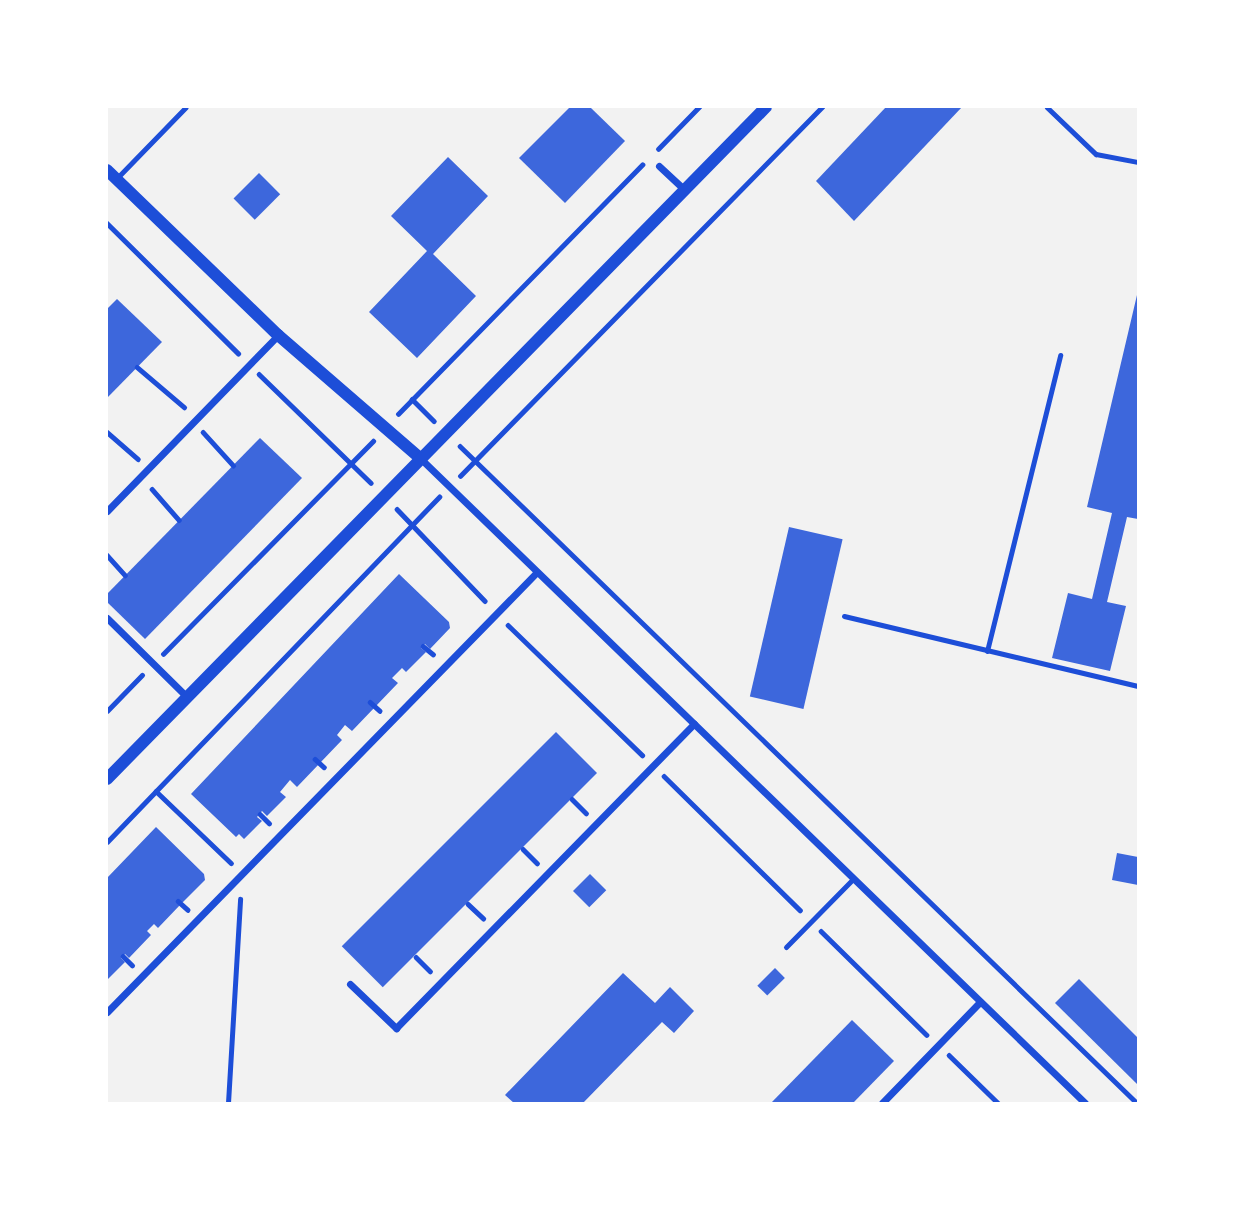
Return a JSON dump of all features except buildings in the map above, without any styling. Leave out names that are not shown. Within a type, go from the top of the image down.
[{"type":"street","points":[[107,779],[766,107]]},
{"type":"street","points":[[659,166],[685,190]]},
{"type":"street","points":[[111,174],[278,335],[421,460],[1085,1103]]},
{"type":"street","points":[[107,510],[278,335]]},
{"type":"street","points":[[107,1012],[537,572]]},
{"type":"street","points":[[107,618],[187,697]]},
{"type":"street","points":[[350,984],[396,1028],[694,724]]},
{"type":"street","points":[[882,1103],[980,1002]]},
{"type":"lane","points":[[111,174],[186,107]]},
{"type":"lane","points":[[987,650],[1060,355]]},
{"type":"lane","points":[[844,616],[1138,686]]},
{"type":"lane","points":[[786,947],[853,879]]},
{"type":"path","points":[[107,711],[699,107]]},
{"type":"path","points":[[1047,107],[1096,154],[1138,162]]},
{"type":"path","points":[[107,223],[350,464]]},
{"type":"path","points":[[137,367],[195,420],[233,465]]},
{"type":"path","points":[[107,432],[148,468]]},
{"type":"path","points":[[475,461],[1138,1103]]},
{"type":"path","points":[[140,477],[179,520]]},
{"type":"path","points":[[412,526],[497,613],[998,1103]]},
{"type":"path","points":[[107,555],[125,575]]},
{"type":"path","points":[[156,791],[242,874],[228,1103]]}]
